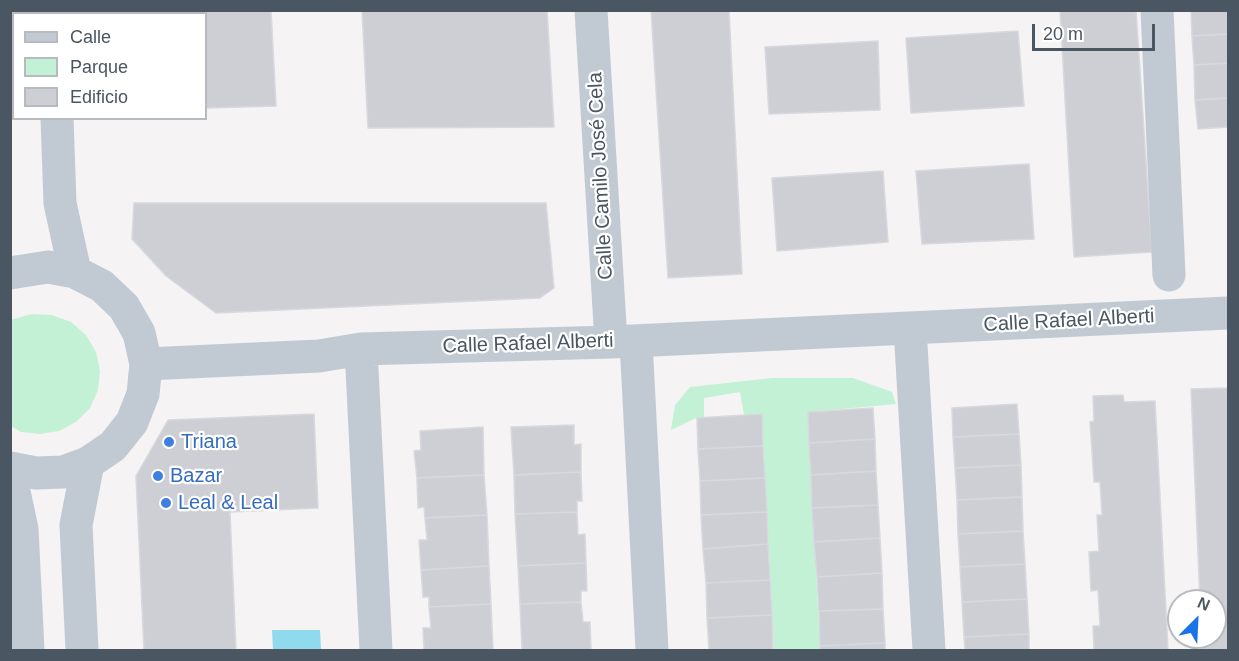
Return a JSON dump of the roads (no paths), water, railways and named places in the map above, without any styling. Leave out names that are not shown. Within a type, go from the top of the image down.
[{"type":"street","name":"Calle Camilo José Cela","points":[[591,10],[652,651]]},
{"type":"street","points":[[1157,10],[1169,275]]},
{"type":"street","points":[[57,120],[60,203],[75,272]]},
{"type":"street","points":[[10,273],[48,267],[75,272],[102,286],[124,307],[139,333],[146,364],[143,394],[132,422],[113,446],[88,463],[63,472],[36,473],[10,468]]},
{"type":"street","name":"Calle Rafael Alberti","points":[[146,364],[319,356],[361,350],[623,341],[1228,313]]},
{"type":"street","points":[[910,328],[929,651]]},
{"type":"street","points":[[361,350],[376,651]]},
{"type":"street","points":[[82,651],[76,525],[88,463]]},
{"type":"street","points":[[10,473],[22,529],[28,651]]},
{"type":"water","points":[[272,630],[320,630],[321,650],[273,650]]},
{"type":"place","name":"Triana","points":[[169,442]]},
{"type":"place","name":"Bazar","points":[[158,476]]},
{"type":"place","name":"Leal & Leal","points":[[166,503]]}]
